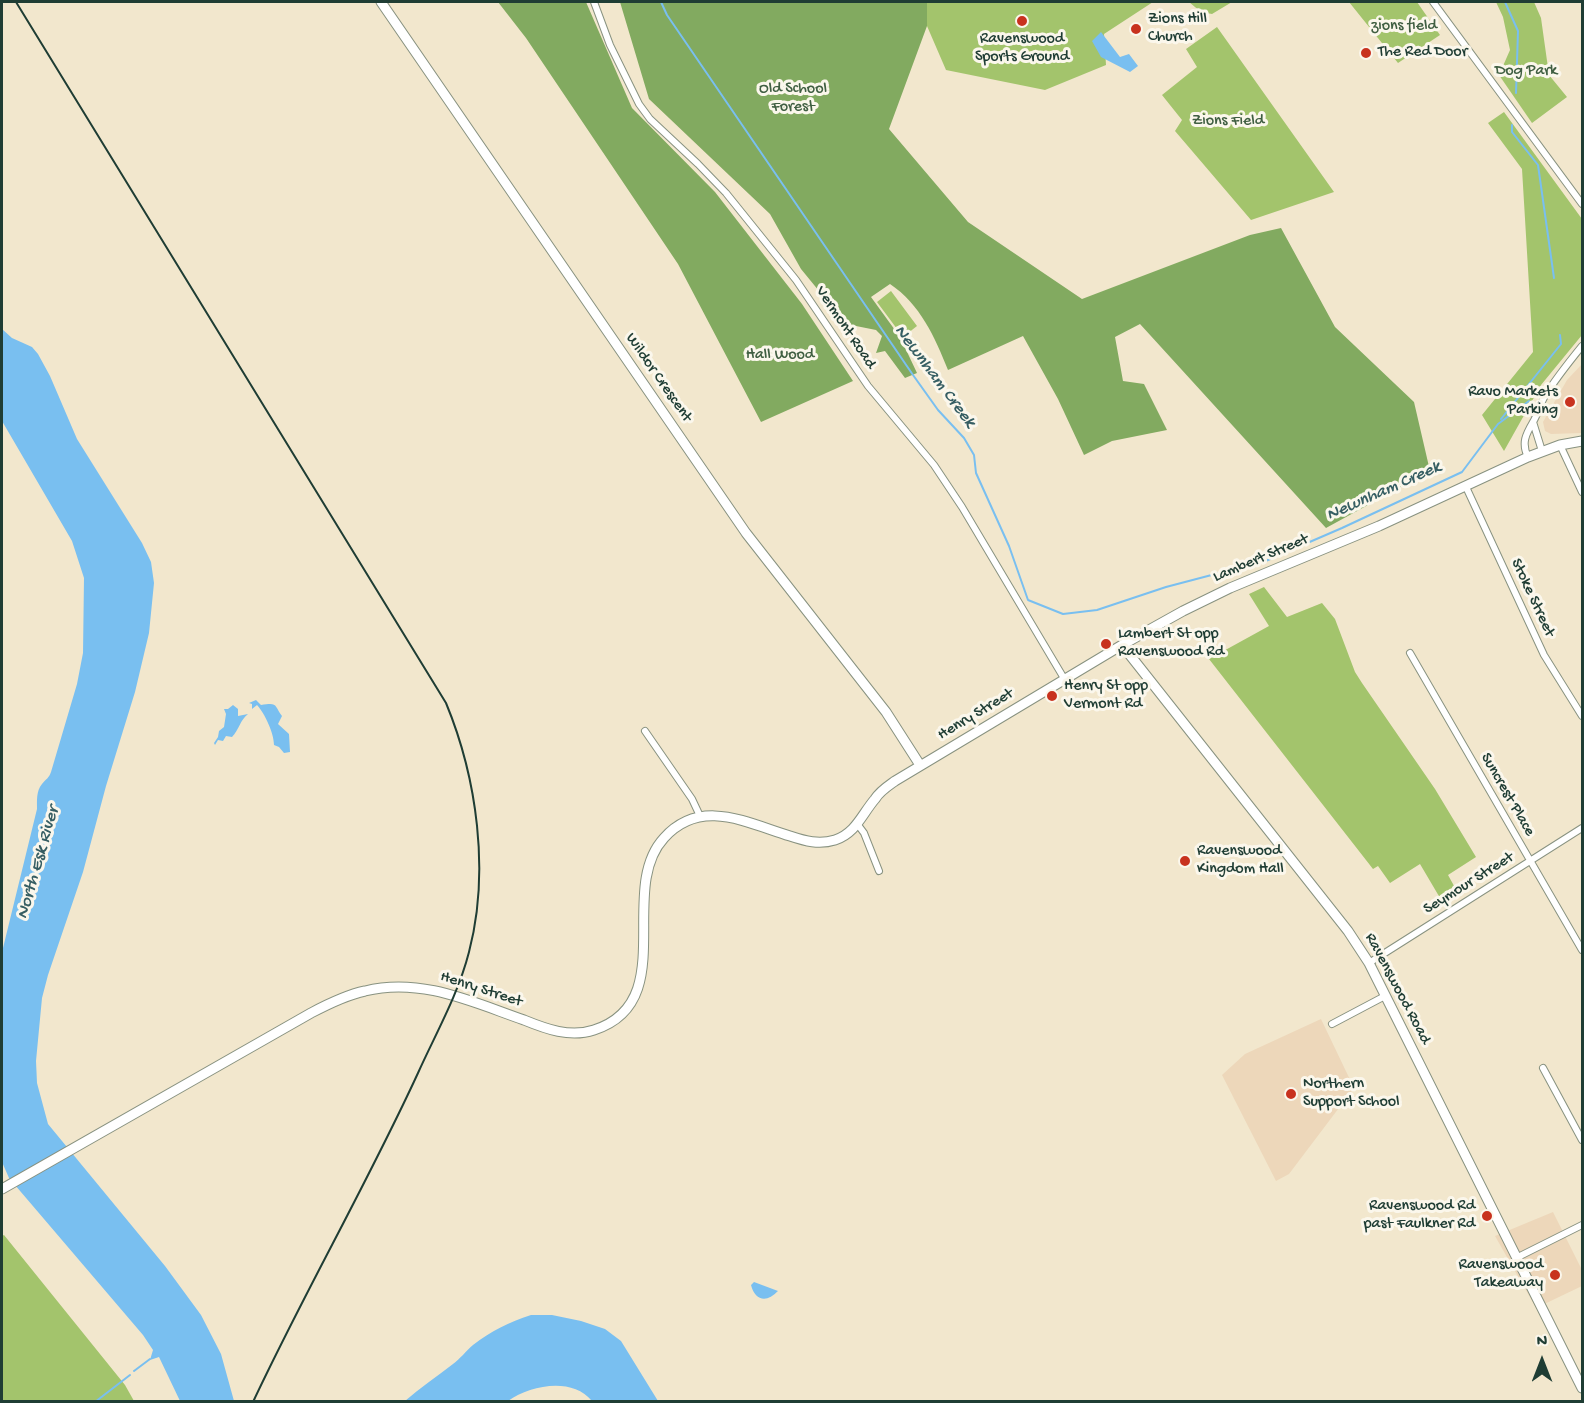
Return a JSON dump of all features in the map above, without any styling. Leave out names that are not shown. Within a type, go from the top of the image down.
[{"type":"street","name":"Wildor Crescent","points":[[381,2],[746,533],[886,712],[920,765]]},
{"type":"street","name":"Vermont Road","points":[[594,2],[610,45],[639,104],[650,119],[699,164],[726,193],[796,280],[868,386],[934,465],[962,507],[1065,680]]},
{"type":"street","points":[[1433,2],[1582,204]]},
{"type":"street","points":[[1528,458],[1525,452],[1526,433],[1553,383],[1582,346]]},
{"type":"street","points":[[1533,422],[1542,451]]},
{"type":"street","name":"Lambert Street","points":[[1122,645],[1230,588],[1379,526],[1542,451],[1582,441]]},
{"type":"street","points":[[1560,445],[1582,492]]},
{"type":"street","name":"Stoke Street","points":[[1466,487],[1544,654],[1582,716]]},
{"type":"street","name":"Henry Street","points":[[2,1189],[311,1013],[365,991],[400,986],[431,989],[558,1032],[582,1033],[606,1025],[626,1009],[639,982],[643,963],[645,879],[654,850],[677,826],[700,816],[713,815],[729,817],[810,842],[837,840],[858,825],[880,792],[920,765],[1122,645]]},
{"type":"street","name":"Ravenswood Road","points":[[1122,645],[1348,931],[1369,963],[1582,1388]]},
{"type":"street","name":"Suncrest Place","points":[[1410,653],[1582,950]]},
{"type":"street","points":[[645,731],[692,799],[700,816]]},
{"type":"street","points":[[858,825],[879,871]]},
{"type":"street","name":"Seymour Street","points":[[1369,963],[1582,828]]},
{"type":"street","points":[[1332,1024],[1385,996]]},
{"type":"street","points":[[1544,1068],[1582,1140]]},
{"type":"street","points":[[1518,1257],[1582,1225]]},
{"type":"shaded area","points":[[1582,364],[1582,433],[1551,434],[1545,431],[1543,422],[1567,380]]},
{"type":"shaded area","name":"Northern Support School","points":[[1321,1019],[1354,1088],[1289,1174],[1276,1181],[1222,1075],[1245,1054]]},
{"type":"shaded area","points":[[1553,1212],[1582,1270],[1582,1286],[1536,1308],[1495,1236]]},
{"type":"green space","name":"Hall Wood","points":[[498,2],[586,2],[632,108],[715,192],[802,304],[853,381],[761,422],[678,264],[526,38]]},
{"type":"green space","name":"Old School Forest","points":[[620,2],[927,2],[927,26],[889,129],[968,222],[1082,299],[1250,235],[1281,228],[1335,327],[1414,402],[1430,471],[1326,528],[1140,324],[1115,337],[1123,381],[1144,384],[1167,430],[1112,441],[1084,455],[1058,399],[1023,336],[948,370],[938,345],[918,311],[901,292],[890,284],[871,297],[900,337],[917,373],[905,378],[885,351],[876,353],[882,336],[876,330],[846,324],[801,269],[770,214],[649,99]]},
{"type":"green space","points":[[927,2],[1153,2],[1104,34],[1106,65],[1045,90],[946,70],[927,26]]},
{"type":"green space","points":[[1189,2],[1232,2],[1212,14],[1201,12]]},
{"type":"green space","name":"zions field","points":[[1349,2],[1417,2],[1440,35],[1398,63]]},
{"type":"green space","name":"Dog Park","points":[[1496,2],[1534,2],[1541,18],[1549,75],[1567,97],[1532,123],[1499,75],[1510,50],[1503,17]]},
{"type":"green space","name":"Zions Field","points":[[1217,27],[1334,192],[1251,220],[1175,131],[1182,120],[1162,95],[1197,67],[1186,49]]},
{"type":"green space","points":[[1504,112],[1582,219],[1582,335],[1541,385],[1504,451],[1482,415],[1533,352],[1522,169],[1488,123]]},
{"type":"green space","points":[[891,291],[917,326],[903,337],[877,302]]},
{"type":"green space","points":[[1264,587],[1287,617],[1322,603],[1335,619],[1355,672],[1435,789],[1476,857],[1448,875],[1458,893],[1443,903],[1420,864],[1390,883],[1378,866],[1373,869],[1209,659],[1269,626],[1249,594]]},
{"type":"green space","points":[[4,1235],[125,1385],[134,1401],[2,1401],[2,1236]]},
{"type":"water","points":[[1101,32],[1120,57],[1129,54],[1138,66],[1130,72],[1101,57],[1092,41]]},
{"type":"water","name":"North Esk River","points":[[2,329],[12,338],[32,347],[38,354],[77,439],[142,543],[151,562],[154,583],[149,633],[135,692],[83,872],[42,998],[36,1061],[37,1083],[48,1124],[165,1266],[201,1315],[221,1354],[234,1401],[180,1401],[159,1357],[150,1360],[153,1350],[143,1335],[9,1178],[2,1162],[3,948],[37,809],[38,793],[51,772],[77,684],[83,653],[84,578],[72,541],[2,421]]},
{"type":"water","points":[[256,700],[261,705],[273,704],[282,716],[278,724],[289,734],[290,752],[284,753],[274,745],[271,729],[263,713],[257,705],[252,709],[252,704],[249,703]]},
{"type":"water","points":[[233,705],[238,709],[238,716],[248,714],[232,737],[226,736],[223,741],[218,740],[215,745],[219,731],[224,727],[226,714],[224,709]]},
{"type":"water","points":[[754,1282],[778,1291],[766,1299],[758,1297],[751,1285]]},
{"type":"water","points":[[531,1315],[552,1315],[605,1329],[621,1341],[658,1401],[592,1401],[584,1393],[574,1389],[551,1386],[528,1391],[508,1401],[405,1401],[456,1362],[480,1340],[500,1327]]},
{"type":"waterway","name":"Newnham Creek","points":[[661,2],[667,15],[913,375],[938,410],[964,438],[974,455],[976,473],[1009,546],[1028,600],[1063,614],[1097,610],[1166,587],[1242,567]]},
{"type":"waterway","points":[[1505,2],[1518,31],[1516,93]]},
{"type":"waterway","points":[[1512,125],[1512,132],[1538,165],[1554,278]]},
{"type":"waterway","points":[[1501,419],[1561,344],[1560,335]]},
{"type":"waterway","name":"Newnham Creek","points":[[1261,563],[1462,472],[1498,424],[1529,401]]},
{"type":"waterway","points":[[134,1371],[150,1359]]},
{"type":"waterway","points":[[95,1402],[130,1375]]},
{"type":"railway","points":[[16,2],[446,703],[466,762],[472,794],[477,826],[479,890],[469,952],[459,983],[398,1114],[253,1402]]},
{"type":"place","name":"Ravenswood Sports Ground","points":[[1022,21]]},
{"type":"place","name":"Zions Hill Church","points":[[1136,29]]},
{"type":"place","name":"The Red Door","points":[[1366,53]]},
{"type":"place","name":"Ravo Markets Parking","points":[[1570,402]]},
{"type":"place","name":"Lambert St opp Ravenswood Rd","points":[[1106,644]]},
{"type":"place","name":"Henry St opp Vermont Rd","points":[[1052,696]]},
{"type":"place","name":"Ravenswood Kingdom Hall","points":[[1185,861]]},
{"type":"place","name":"Northern Support School","points":[[1291,1094]]},
{"type":"place","name":"Ravenswood Rd past Faulkner Rd","points":[[1487,1216]]},
{"type":"place","name":"Ravenswood Takeaway","points":[[1555,1275]]}]
